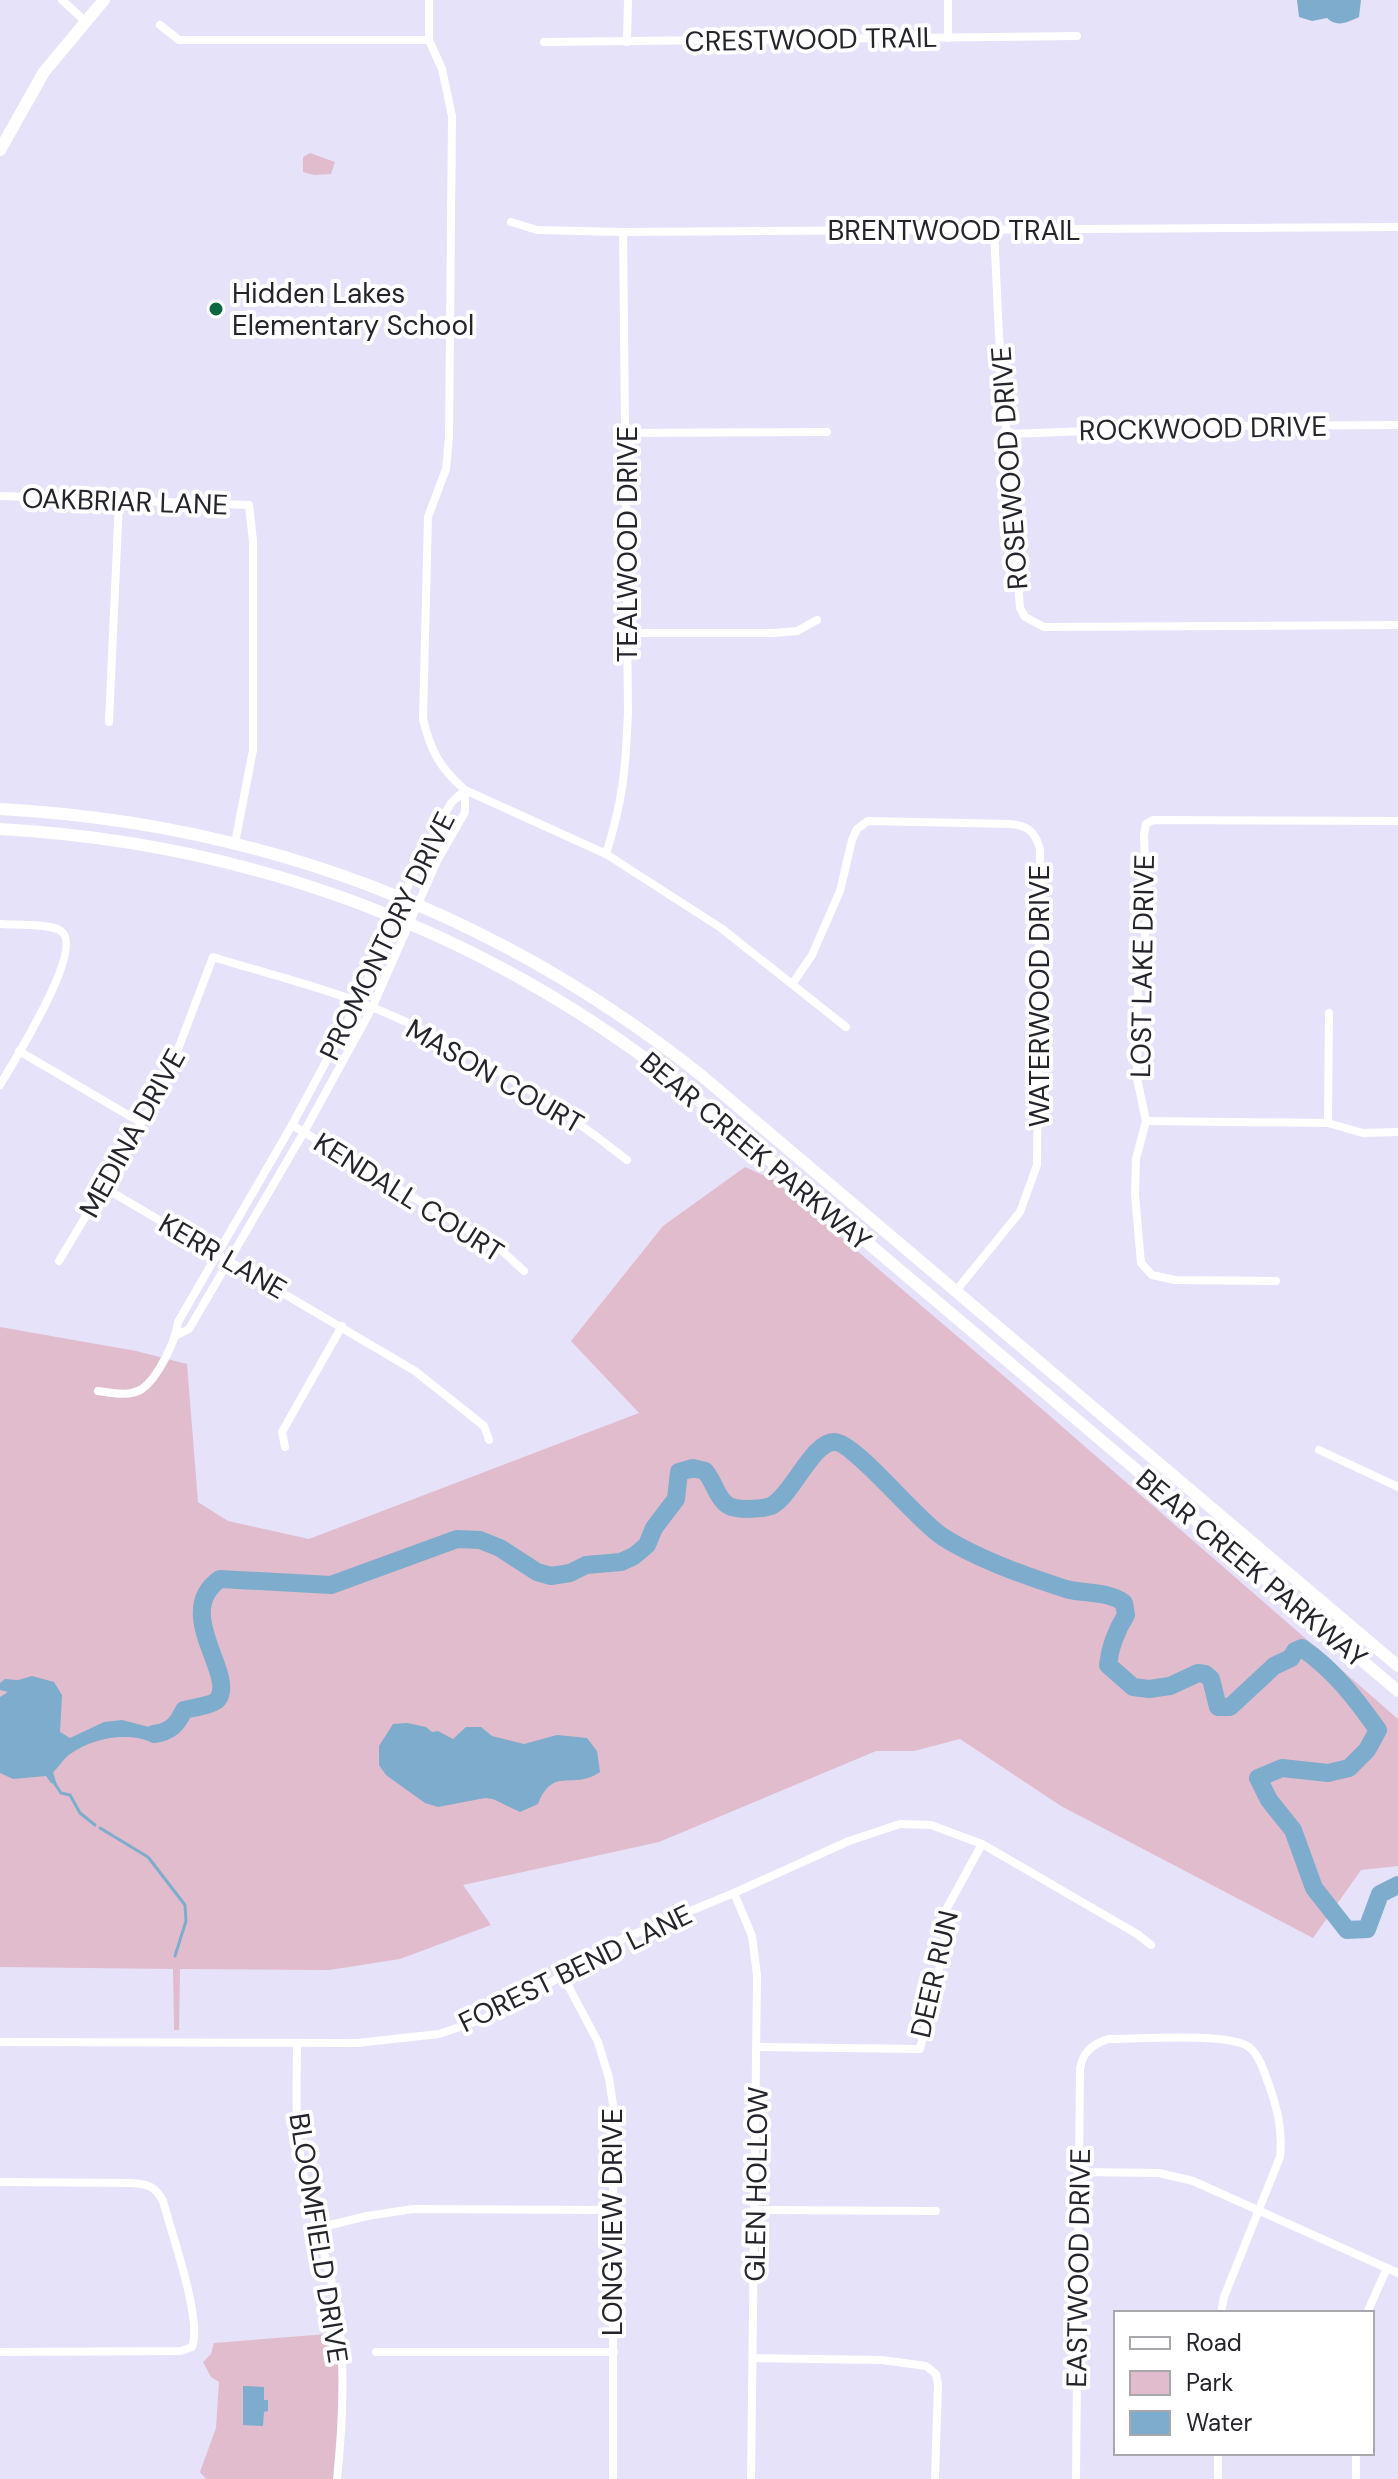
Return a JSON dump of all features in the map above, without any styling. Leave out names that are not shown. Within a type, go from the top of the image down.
[{"type":"main road","points":[[0,150],[44,72],[99,2]]},
{"type":"main road","name":"BEAR CREEK PARKWAY","points":[[0,809],[85,815],[235,843],[324,868],[418,906],[543,968],[630,1021],[713,1085],[1396,1662]]},
{"type":"main road","name":"BEAR CREEK PARKWAY","points":[[0,829],[82,835],[201,856],[275,874],[410,924],[545,992],[650,1060],[1398,1691]]},
{"type":"street","points":[[62,0],[86,22]]},
{"type":"street","points":[[429,0],[429,40],[442,69],[452,116],[449,437],[446,469],[428,517],[423,719],[430,746],[446,773],[465,790],[606,854],[721,928],[846,1027]]},
{"type":"street","points":[[627,42],[628,0]]},
{"type":"street","points":[[948,0],[948,38]]},
{"type":"street","points":[[160,25],[179,40],[429,40]]},
{"type":"street","name":"CRESTWOOD TRAIL","points":[[544,42],[1077,36]]},
{"type":"street","name":"BRENTWOOD TRAIL","points":[[511,222],[537,230],[623,232],[1398,227]]},
{"type":"street","name":"ROSEWOOD DRIVE","points":[[994,230],[1020,608],[1025,617],[1044,627],[1398,625]]},
{"type":"street","name":"TEALWOOD DRIVE","points":[[606,854],[619,813],[626,772],[629,633],[623,232]]},
{"type":"street","name":"ROCKWOOD DRIVE","points":[[1008,434],[1221,426],[1398,425]]},
{"type":"street","points":[[627,433],[827,432]]},
{"type":"street","name":"OAKBRIAR LANE","points":[[0,496],[249,505],[253,541],[253,750],[235,843]]},
{"type":"street","points":[[109,722],[119,501]]},
{"type":"street","points":[[629,633],[774,633],[797,631],[817,620]]},
{"type":"street","name":"PROMONTORY DRIVE","points":[[98,1391],[120,1394],[142,1389],[153,1378],[177,1335],[178,1322],[292,1125],[358,1002],[422,854],[451,803],[465,790]]},
{"type":"street","name":"PROMONTORY DRIVE","points":[[177,1335],[189,1329],[372,1008],[437,861],[465,812],[465,790]]},
{"type":"street","name":"LOST LAKE DRIVE","points":[[1146,1121],[1137,1078],[1138,982],[1147,921],[1146,824],[1153,820],[1398,821]]},
{"type":"street","name":"WATERWOOD DRIVE","points":[[793,983],[824,930],[840,891],[852,840],[862,825],[879,821],[1011,824],[1030,829],[1036,836],[1040,849],[1037,1165],[1020,1212],[955,1292]]},
{"type":"street","points":[[422,854],[437,861]]},
{"type":"street","points":[[0,924],[53,927],[67,936],[66,954],[52,990],[0,1085]]},
{"type":"street","name":"MASON COURT","points":[[213,957],[358,1002],[424,1031],[512,1080],[589,1130],[627,1160]]},
{"type":"street","name":"MEDINA DRIVE","points":[[59,1261],[157,1097],[177,1055],[213,957]]},
{"type":"street","points":[[375,959],[391,965]]},
{"type":"street","points":[[1328,1123],[1329,1013]]},
{"type":"street","points":[[19,1051],[140,1122]]},
{"type":"street","points":[[1276,1281],[1175,1280],[1152,1275],[1141,1263],[1137,1238],[1136,1159],[1146,1121],[1328,1123],[1363,1133],[1398,1132]]},
{"type":"street","name":"KENDALL COURT","points":[[292,1125],[500,1249],[524,1271]]},
{"type":"street","name":"KERR LANE","points":[[103,1187],[415,1371],[484,1426],[489,1440]]},
{"type":"street","points":[[285,1447],[282,1432],[342,1326]]},
{"type":"street","points":[[1319,1450],[1398,1487]]},
{"type":"street","points":[[1381,1676],[1396,1662]]},
{"type":"street","name":"FOREST BEND LANE","points":[[0,2042],[297,2044],[387,2042],[439,2034],[504,2009],[622,1939],[849,1841],[900,1824],[931,1825],[982,1844],[1151,1945]]},
{"type":"street","name":"DEER RUN","points":[[757,2047],[920,2049],[944,1949],[947,1908],[982,1844]]},
{"type":"street","name":"GLEN HOLLOW","points":[[734,1893],[748,1924],[755,1950],[756,2210],[751,2479]]},
{"type":"street","name":"LONGVIEW DRIVE","points":[[563,1976],[598,2042],[613,2105],[613,2479]]},
{"type":"street","name":"EASTWOOD DRIVE","points":[[1076,2479],[1082,2057],[1092,2046],[1108,2039],[1228,2039],[1241,2043],[1256,2055],[1275,2100],[1281,2133],[1280,2157],[1260,2210]]},
{"type":"street","name":"BLOOMFIELD DRIVE","points":[[297,2044],[296,2126],[303,2173],[340,2333],[341,2421],[337,2479]]},
{"type":"street","points":[[1081,2172],[1177,2176],[1398,2273]]},
{"type":"street","points":[[0,2182],[131,2183],[148,2184],[157,2190],[163,2201],[196,2338],[192,2347],[181,2351],[0,2352]]},
{"type":"street","points":[[318,2228],[413,2209],[614,2210]]},
{"type":"street","points":[[756,2210],[936,2211]]},
{"type":"street","points":[[1221,2311],[1224,2297],[1260,2210]]},
{"type":"street","points":[[1368,2311],[1387,2268]]},
{"type":"street","points":[[376,2352],[614,2352]]},
{"type":"street","points":[[753,2358],[882,2360],[926,2366],[936,2374],[938,2384],[935,2479]]},
{"type":"street","points":[[1218,2455],[1218,2479]]},
{"type":"street","points":[[1356,2455],[1356,2479]]},
{"type":"green space","points":[[310,153],[335,162],[331,174],[303,172],[303,157]]},
{"type":"green space","points":[[745,1167],[774,1180],[1398,1719],[1398,1866],[1361,1870],[1313,1938],[1061,1806],[960,1739],[914,1751],[876,1751],[659,1842],[463,1885],[491,1925],[400,1959],[329,1970],[180,1969],[179,2030],[174,2030],[173,1969],[0,1967],[0,1327],[136,1351],[187,1364],[198,1502],[228,1521],[309,1539],[639,1413],[571,1341],[663,1226]]},
{"type":"green space","points":[[340,2333],[337,2479],[206,2479],[200,2472],[216,2428],[219,2382],[211,2377],[203,2362],[211,2354],[214,2343]]},
{"type":"water","points":[[1297,0],[1361,0],[1359,17],[1343,23],[1327,18],[1312,21],[1299,17]]},
{"type":"water","points":[[32,1676],[54,1682],[62,1695],[60,1732],[70,1738],[104,1722],[122,1720],[153,1728],[166,1724],[175,1726],[176,1734],[156,1742],[121,1737],[83,1746],[53,1772],[57,1785],[46,1776],[13,1779],[0,1773],[0,1697],[8,1692],[0,1690],[0,1683],[5,1679],[18,1680]]},
{"type":"water","points":[[393,1724],[426,1727],[432,1732],[438,1731],[453,1739],[466,1727],[481,1727],[492,1736],[524,1744],[557,1735],[587,1738],[597,1751],[600,1772],[581,1780],[550,1785],[538,1804],[520,1812],[485,1798],[438,1807],[425,1803],[386,1775],[379,1765],[379,1746]]},
{"type":"water","points":[[243,2386],[264,2387],[268,2411],[264,2412],[263,2426],[243,2425]]},
{"type":"waterway","points":[[154,1734],[172,1727],[184,1710],[208,1705],[218,1699],[221,1688],[219,1674],[203,1625],[202,1608],[207,1593],[220,1579],[331,1585],[457,1539],[480,1540],[500,1548],[537,1572],[551,1576],[570,1573],[586,1565],[621,1562],[647,1545],[654,1528],[676,1499],[679,1472],[693,1468],[705,1471],[721,1499],[731,1507],[766,1507],[787,1492],[818,1451],[834,1442],[856,1454],[932,1528],[956,1545],[1035,1579],[1066,1589],[1111,1596],[1124,1603],[1126,1615],[1114,1639],[1108,1665],[1133,1687],[1149,1689],[1170,1686],[1198,1673],[1205,1674],[1211,1679],[1218,1707],[1230,1707],[1274,1666],[1291,1658],[1295,1651],[1302,1648],[1314,1657],[1344,1686],[1378,1730],[1367,1750],[1349,1768],[1328,1773],[1282,1768],[1258,1778],[1269,1800],[1293,1830],[1314,1888],[1347,1930],[1367,1929],[1380,1894],[1398,1885]]},
{"type":"waterway","points":[[55,1784],[61,1793],[70,1795],[80,1813],[95,1825]]},
{"type":"waterway","points":[[100,1828],[148,1857],[185,1905],[186,1921],[175,1956]]},
{"type":"place","name":"Hidden Lakes Elementary School","points":[[216,309]]}]
